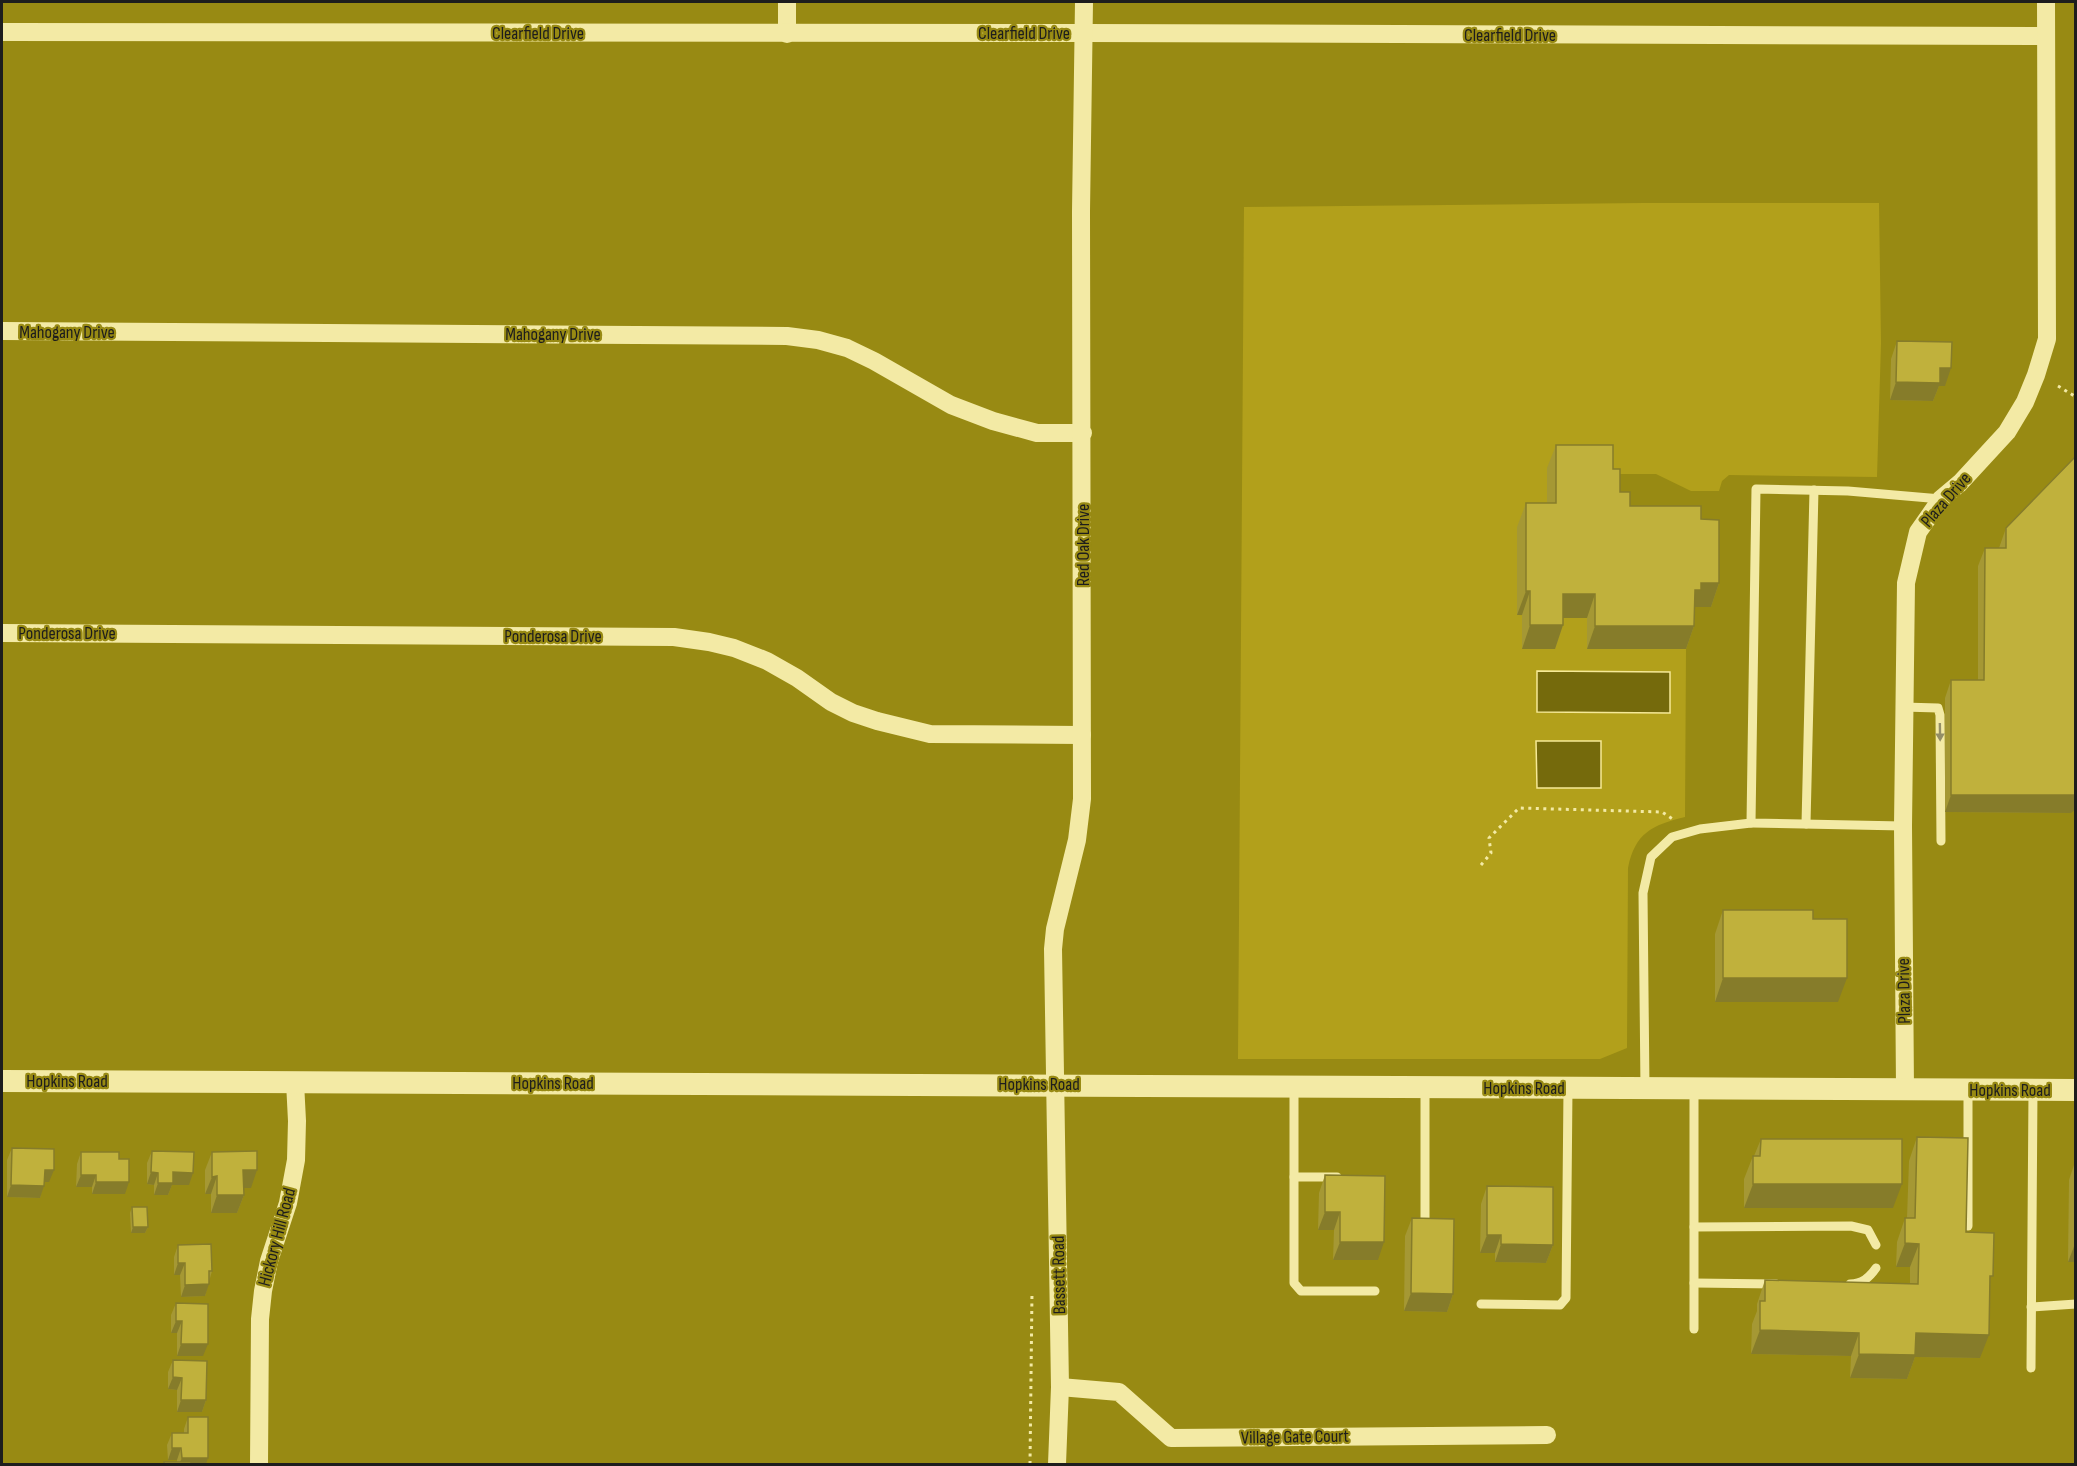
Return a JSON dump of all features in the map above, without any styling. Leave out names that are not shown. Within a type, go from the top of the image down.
[{"type":"street","points":[[787,2],[787,34]]},
{"type":"street","name":"Red Oak Drive","points":[[1056,1084],[1054,929],[1077,840],[1082,799],[1081,211],[1084,2]]},
{"type":"street","name":"Plaza Drive","points":[[1905,1090],[1903,826],[1906,583],[1918,532],[1941,499],[1960,483],[2007,432],[2025,402],[2048,339],[2046,2]]},
{"type":"street","name":"Clearfield Drive","points":[[2,32],[2046,36]]},
{"type":"street","name":"Mahogany Drive","points":[[2,332],[787,336],[818,340],[847,348],[951,405],[993,421],[1037,433],[1083,433]]},
{"type":"street","name":"Ponderosa Drive","points":[[2,633],[674,637],[734,648],[767,661],[797,678],[831,702],[853,713],[930,734],[1082,735]]},
{"type":"street","name":"Hopkins Road","points":[[2,1081],[2076,1090]]},
{"type":"street","name":"Hickory Hill Road","points":[[259,1464],[260,1319],[269,1261],[288,1203],[296,1160],[295,1082]]},
{"type":"street","name":"Bassett Road","points":[[1056,1084],[1060,1387],[1057,1464]]},
{"type":"street","name":"Village Gate Court","points":[[1060,1387],[1119,1392],[1171,1438],[1547,1435]]},
{"type":"lane","points":[[1751,823],[1756,489],[1848,491],[1941,499]]},
{"type":"lane","points":[[1806,824],[1814,490]]},
{"type":"lane","points":[[1904,707],[1938,708],[1940,715],[1941,841]]},
{"type":"lane","points":[[1645,1089],[1643,893],[1651,857],[1672,837],[1700,829],[1751,823],[1903,826]]},
{"type":"lane","points":[[1294,1087],[1294,1283],[1301,1291],[1375,1291]]},
{"type":"lane","points":[[1425,1088],[1425,1223]]},
{"type":"lane","points":[[1482,1304],[1560,1305],[1566,1298],[1568,1089]]},
{"type":"lane","points":[[1694,1089],[1694,1329]]},
{"type":"lane","points":[[1968,1090],[1968,1226]]},
{"type":"lane","points":[[2031,1368],[2033,1090]]},
{"type":"lane","points":[[1294,1178],[1347,1177]]},
{"type":"lane","points":[[1694,1227],[1851,1226],[1868,1230],[1876,1245]]},
{"type":"lane","points":[[1845,1284],[1857,1284],[1865,1280],[1876,1268]]},
{"type":"lane","points":[[1694,1283],[1787,1284]]},
{"type":"lane","points":[[2031,1306],[2076,1304]]},
{"type":"path","points":[[2058,386],[2076,397]]},
{"type":"path","points":[[1482,865],[1491,853],[1489,838],[1519,808],[1662,812],[1674,820]]},
{"type":"path","points":[[1029,1464],[1032,1292]]},
{"type":"shaded area","points":[[1879,203],[1881,343],[1877,477],[1729,475],[1722,481],[1719,491],[1691,491],[1656,474],[1604,474],[1548,468],[1547,527],[1517,527],[1518,615],[1587,618],[1587,649],[1686,649],[1685,817],[1663,823],[1647,832],[1635,846],[1628,868],[1627,1048],[1600,1059],[1238,1059],[1244,207]]},
{"type":"shaded area","points":[[1537,671],[1670,672],[1670,713],[1537,712]]},
{"type":"shaded area","points":[[1536,741],[1601,741],[1601,788],[1537,788]]},
{"type":"building","points":[[1897,341],[1952,342],[1951,368],[1940,368],[1940,383],[1896,382]]},
{"type":"building","points":[[1556,445],[1613,445],[1613,469],[1620,469],[1620,492],[1630,492],[1630,506],[1701,506],[1701,519],[1719,520],[1719,583],[1701,583],[1701,590],[1695,590],[1694,626],[1595,626],[1595,594],[1563,594],[1563,625],[1530,625],[1530,591],[1526,591],[1526,503],[1556,503]]},
{"type":"building","points":[[2076,456],[2076,795],[1951,795],[1951,680],[1984,680],[1985,548],[2006,548],[2006,528]]},
{"type":"building","points":[[1723,910],[1813,910],[1813,919],[1847,919],[1847,978],[1723,978]]},
{"type":"building","points":[[1917,1137],[1968,1138],[1966,1232],[1994,1233],[1993,1276],[1990,1276],[1989,1335],[1916,1333],[1915,1355],[1859,1354],[1859,1333],[1760,1330],[1760,1301],[1765,1301],[1765,1280],[1918,1284],[1919,1244],[1905,1243],[1905,1218],[1915,1218]]},
{"type":"building","points":[[1761,1139],[1902,1139],[1902,1184],[1753,1184],[1753,1156],[1760,1156]]},
{"type":"building","points":[[12,1148],[54,1149],[54,1170],[45,1170],[44,1186],[11,1185]]},
{"type":"building","points":[[152,1151],[194,1152],[193,1173],[173,1172],[173,1183],[158,1183],[158,1173],[151,1172]]},
{"type":"building","points":[[257,1151],[257,1170],[243,1170],[244,1195],[217,1195],[217,1176],[212,1177],[212,1152]]},
{"type":"building","points":[[81,1152],[119,1152],[119,1159],[129,1159],[129,1182],[96,1182],[96,1175],[81,1175]]},
{"type":"building","points":[[2075,1162],[2076,1244],[2075,1244]]},
{"type":"building","points":[[1325,1175],[1385,1176],[1384,1242],[1340,1242],[1340,1212],[1325,1212]]},
{"type":"building","points":[[1487,1186],[1553,1187],[1553,1245],[1501,1244],[1501,1235],[1487,1235]]},
{"type":"building","points":[[132,1207],[147,1207],[148,1227],[133,1227]]},
{"type":"building","points":[[1412,1218],[1454,1219],[1453,1294],[1411,1293]]},
{"type":"building","points":[[211,1244],[212,1271],[209,1271],[209,1284],[185,1285],[185,1263],[178,1263],[178,1245]]},
{"type":"building","points":[[176,1303],[208,1304],[208,1344],[181,1344],[182,1321],[176,1321]]},
{"type":"building","points":[[173,1360],[207,1361],[206,1400],[181,1400],[182,1378],[173,1377]]},
{"type":"building","points":[[188,1417],[208,1417],[208,1458],[182,1458],[181,1448],[172,1448],[172,1433],[188,1433]]},
{"type":"building","points":[[164,1462],[191,1462],[191,1464],[164,1464]]}]
